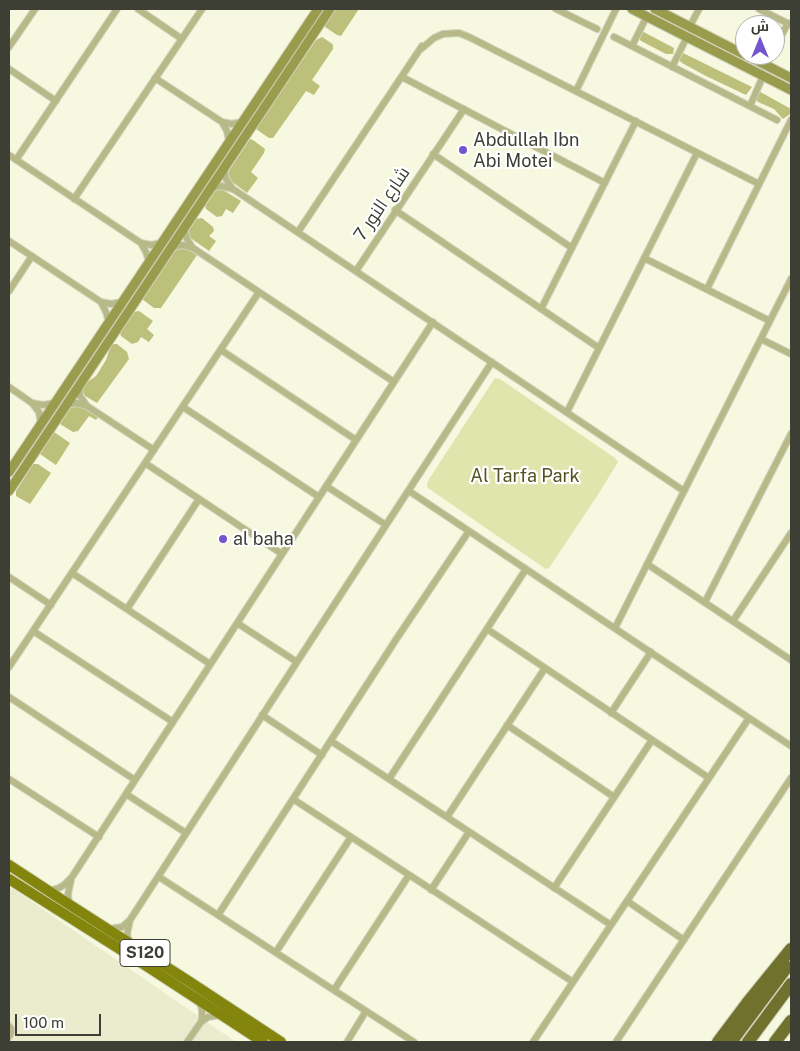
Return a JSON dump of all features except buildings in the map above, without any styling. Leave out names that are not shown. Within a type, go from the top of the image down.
[{"type":"highway","points":[[718,1042],[791,949]]},
{"type":"highway","points":[[731,1042],[791,961]]},
{"type":"highway","points":[[748,1042],[791,984]]},
{"type":"highway","points":[[777,1040],[791,1022]]},
{"type":"main road","points":[[9,472],[318,9]]},
{"type":"main road","points":[[9,490],[330,9]]},
{"type":"main road","points":[[632,9],[791,90]]},
{"type":"main road","points":[[655,9],[734,49],[731,53],[701,44]]},
{"type":"main road","points":[[766,66],[791,78]]},
{"type":"main road","points":[[250,129],[252,118],[261,103],[260,100],[256,100]]},
{"type":"main road","points":[[23,469],[21,462],[35,440],[39,427]]},
{"type":"main road","name":"S120","points":[[9,865],[281,1042]]},
{"type":"main road","name":"S120","points":[[9,879],[263,1042]]},
{"type":"street","points":[[9,47],[34,9]]},
{"type":"street","points":[[16,160],[117,9]]},
{"type":"street","points":[[138,9],[182,38]]},
{"type":"street","points":[[74,199],[202,9]]},
{"type":"street","points":[[556,9],[568,11],[597,29]]},
{"type":"street","points":[[576,91],[616,9]]},
{"type":"street","points":[[690,26],[699,9]]},
{"type":"street","points":[[759,9],[789,24]]},
{"type":"street","points":[[632,46],[647,16]]},
{"type":"street","points":[[298,232],[430,37],[440,31],[452,29],[463,32],[469,37],[759,184]]},
{"type":"street","points":[[614,37],[777,120]]},
{"type":"street","points":[[672,67],[687,37]]},
{"type":"street","points":[[9,69],[56,101]]},
{"type":"street","points":[[750,106],[763,76]]},
{"type":"street","points":[[402,77],[605,183]]},
{"type":"street","points":[[155,78],[222,122],[232,124],[242,122]]},
{"type":"street","name":"شارع النور 7","points":[[356,271],[464,109]]},
{"type":"street","points":[[707,289],[791,120]]},
{"type":"street","points":[[541,309],[636,121]]},
{"type":"street","points":[[222,122],[227,131],[229,141]]},
{"type":"street","points":[[566,412],[697,153]]},
{"type":"street","points":[[433,154],[572,248]]},
{"type":"street","points":[[9,155],[141,244],[149,262]]},
{"type":"street","points":[[224,168],[226,179],[233,189]]},
{"type":"street","points":[[210,188],[221,186],[233,189],[684,491]]},
{"type":"street","points":[[395,210],[599,348]]},
{"type":"street","points":[[184,228],[187,239],[193,248]]},
{"type":"street","points":[[9,241],[101,302],[111,304],[122,302]]},
{"type":"street","points":[[141,244],[161,243]]},
{"type":"street","points":[[172,247],[182,245],[193,248],[394,382]]},
{"type":"street","points":[[9,291],[32,256]]},
{"type":"street","points":[[644,258],[770,321]]},
{"type":"street","points":[[615,628],[791,279]]},
{"type":"street","points":[[9,667],[259,292]]},
{"type":"street","points":[[101,302],[109,322]]},
{"type":"street","points":[[48,891],[64,885],[72,877],[433,322]]},
{"type":"street","points":[[761,339],[791,354]]},
{"type":"street","points":[[221,350],[356,440]]},
{"type":"street","points":[[107,930],[122,927],[130,920],[492,362]]},
{"type":"street","points":[[79,385],[80,396],[87,406]]},
{"type":"street","points":[[9,387],[32,403],[38,412],[39,427]]},
{"type":"street","points":[[32,403],[43,405],[55,403]]},
{"type":"street","points":[[66,405],[76,403],[87,406],[154,450]]},
{"type":"street","points":[[182,407],[319,497]]},
{"type":"street","points":[[705,602],[791,434]]},
{"type":"street","points":[[144,463],[282,554]]},
{"type":"street","points":[[326,486],[386,525]]},
{"type":"street","points":[[409,491],[791,746]]},
{"type":"street","points":[[127,609],[199,499]]},
{"type":"street","points":[[218,915],[469,530]]},
{"type":"street","points":[[733,621],[791,533]]},
{"type":"street","points":[[647,564],[791,658]]},
{"type":"street","points":[[389,780],[526,569]]},
{"type":"street","points":[[72,573],[210,664]]},
{"type":"street","points":[[9,577],[50,605]]},
{"type":"street","points":[[237,623],[296,662]]},
{"type":"street","points":[[487,629],[709,778]]},
{"type":"street","points":[[33,631],[173,722]]},
{"type":"street","points":[[611,713],[651,652]]},
{"type":"street","points":[[447,817],[545,668]]},
{"type":"street","points":[[9,697],[136,780]]},
{"type":"street","points":[[262,716],[322,755]]},
{"type":"street","points":[[533,1042],[749,718]]},
{"type":"street","points":[[507,725],[614,797]]},
{"type":"street","points":[[554,888],[652,740]]},
{"type":"street","points":[[331,741],[611,925]]},
{"type":"street","points":[[616,1042],[791,778]]},
{"type":"street","points":[[9,779],[98,837]]},
{"type":"street","points":[[126,794],[186,833]]},
{"type":"street","points":[[293,799],[573,982]]},
{"type":"street","points":[[431,890],[469,832]]},
{"type":"street","points":[[276,952],[351,837]]},
{"type":"street","points":[[334,990],[409,875]]},
{"type":"street","points":[[159,876],[414,1042]]},
{"type":"street","points":[[70,905],[68,888],[72,877]]},
{"type":"street","points":[[627,902],[684,940]]},
{"type":"street","points":[[129,943],[127,934],[130,920]]},
{"type":"street","points":[[187,1042],[200,1022],[203,1013],[198,1000]]},
{"type":"street","points":[[347,1042],[366,1011]]},
{"type":"street","points":[[200,1022],[208,1017],[222,1015]]},
{"type":"street","points":[[9,1026],[11,1033],[9,1037]]},
{"type":"shaded area","points":[[9,886],[236,1042],[9,1042]]},
{"type":"green space","points":[[336,9],[359,9],[341,36],[325,27]]},
{"type":"green space","points":[[638,29],[674,48],[673,54],[666,54],[641,41],[638,37]]},
{"type":"green space","points":[[322,37],[333,45],[333,49],[312,80],[320,86],[314,95],[306,91],[273,138],[269,138],[256,129],[256,127],[316,40]]},
{"type":"green space","points":[[679,51],[752,87],[746,95],[706,76],[682,63],[678,59]]},
{"type":"green space","points":[[755,89],[791,109],[790,114],[783,119],[774,109],[758,102],[754,97]]},
{"type":"green space","points":[[250,139],[265,149],[251,172],[258,178],[247,193],[231,181],[228,172]]},
{"type":"green space","points":[[216,190],[223,190],[241,201],[233,213],[226,209],[222,216],[217,217],[206,209],[205,206],[212,196],[211,193]]},
{"type":"green space","points":[[202,218],[213,227],[214,231],[209,236],[216,241],[209,251],[189,237],[187,232],[188,226],[192,226],[196,219]]},
{"type":"green space","points":[[184,247],[197,255],[161,308],[154,308],[142,299],[172,256],[172,251]]},
{"type":"green space","points":[[139,311],[153,321],[147,329],[154,335],[149,342],[141,337],[138,342],[132,344],[121,336],[120,333],[134,312]]},
{"type":"green space","points":[[112,344],[117,344],[127,352],[129,359],[97,403],[85,396],[82,390],[83,385],[96,376],[106,360]]},
{"type":"green space","name":"Al Tarfa Park","points":[[495,378],[500,379],[615,458],[618,462],[549,568],[546,569],[428,488],[427,485]]},
{"type":"green space","points":[[80,406],[98,417],[96,420],[89,416],[78,431],[73,432],[60,424],[67,413],[65,410],[67,407]]},
{"type":"green space","points":[[54,432],[70,443],[56,465],[40,454]]},
{"type":"green space","points":[[33,464],[38,464],[51,473],[30,504],[16,496],[16,491]]},
{"type":"place","name":"Abdullah Ibn Abi Motei","points":[[463,150]]},
{"type":"place","name":"al baha","points":[[223,539]]}]
